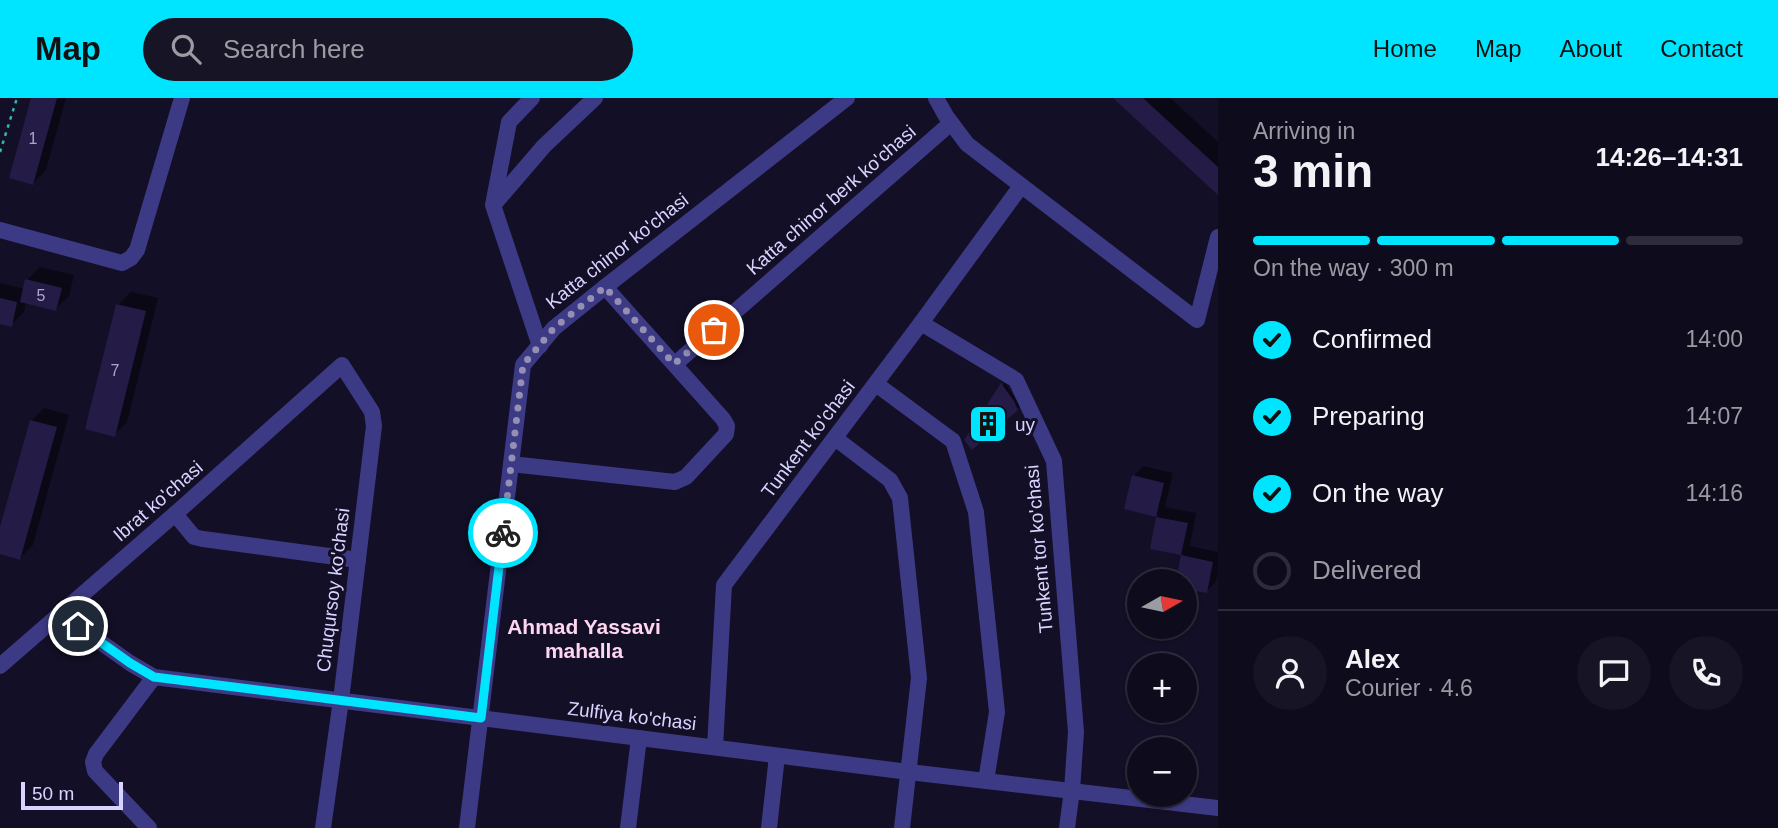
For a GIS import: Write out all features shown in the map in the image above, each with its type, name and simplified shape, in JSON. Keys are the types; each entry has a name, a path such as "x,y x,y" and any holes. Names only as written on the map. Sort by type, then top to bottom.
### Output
{"street":[{"path":"0,230 122,263 131,258 137,250 182,98"},
{"path":"532,98 509,122 493,205 540,346"},
{"path":"493,205 544,146 595,98"},
{"name":"Katta chinor ko'chasi","path":"467,828 523,365 554,328 847,98"},
{"path":"936,98 967,144 1197,320 1218,237"},
{"name":"Katta chinor berk ko'chasi","path":"674,364 951,123"},
{"name":"Tunkent ko'chasi","path":"715,747 724,585 922,323 1021,186"},
{"path":"511,464 675,482 686,477 726,434 727,426 723,419 605,287"},
{"name":"Tunkent tor ko'chasi","path":"922,323 1016,380 1054,461 1076,732 1067,828"},
{"name":"Ibrat ko'chasi","path":"0,666 342,365"},
{"name":"Chuqursoy ko'chasi","path":"323,828 374,426 372,412 342,365"},
{"path":"876,384 953,441 976,512 997,712 986,781"},
{"path":"835,438 890,480 900,498 919,678 902,828"},
{"path":"175,514 194,537 358,560"},
{"name":"Zulfiya ko'chasi","path":"61,614 154,677 777,756 1218,808"},
{"path":"149,828 95,771 93,762 96,754 154,677"},
{"path":"628,828 639,738"},
{"path":"769,828 777,756"}],"path":[{"path":"0,152 17,98"}],"building":[{"path":"31,98 57,98 33,185 9,178"},
{"path":"1113,98 1143,98 1218,167 1218,195"},
{"path":"25,279 62,288 56,311 20,302"},
{"path":"0,298 17,302 12,327 0,324"},
{"path":"116,304 146,311 115,437 85,429"},
{"name":"uy","path":"1001,383 1018,410 972,450 964,440"},
{"path":"30,420 57,427 20,560 0,554 0,527"},
{"path":"1132,475 1164,483 1156,517 1124,509"},
{"path":"1156,517 1188,523 1181,555 1150,549"},
{"path":"1181,555 1213,562 1207,593 1197,591 1197,569 1178,569"}],"way so far":[{"path":"503,533 523,365 554,328 605,287 674,364 714,330"}],"place":[{"name":"uy","path":"988,424"}],"district":[{"name":"Ahmad Yassavi mahalla","path":"584,638"}],"route":[{"path":"78,626 154,677 481,718 503,533"}]}
